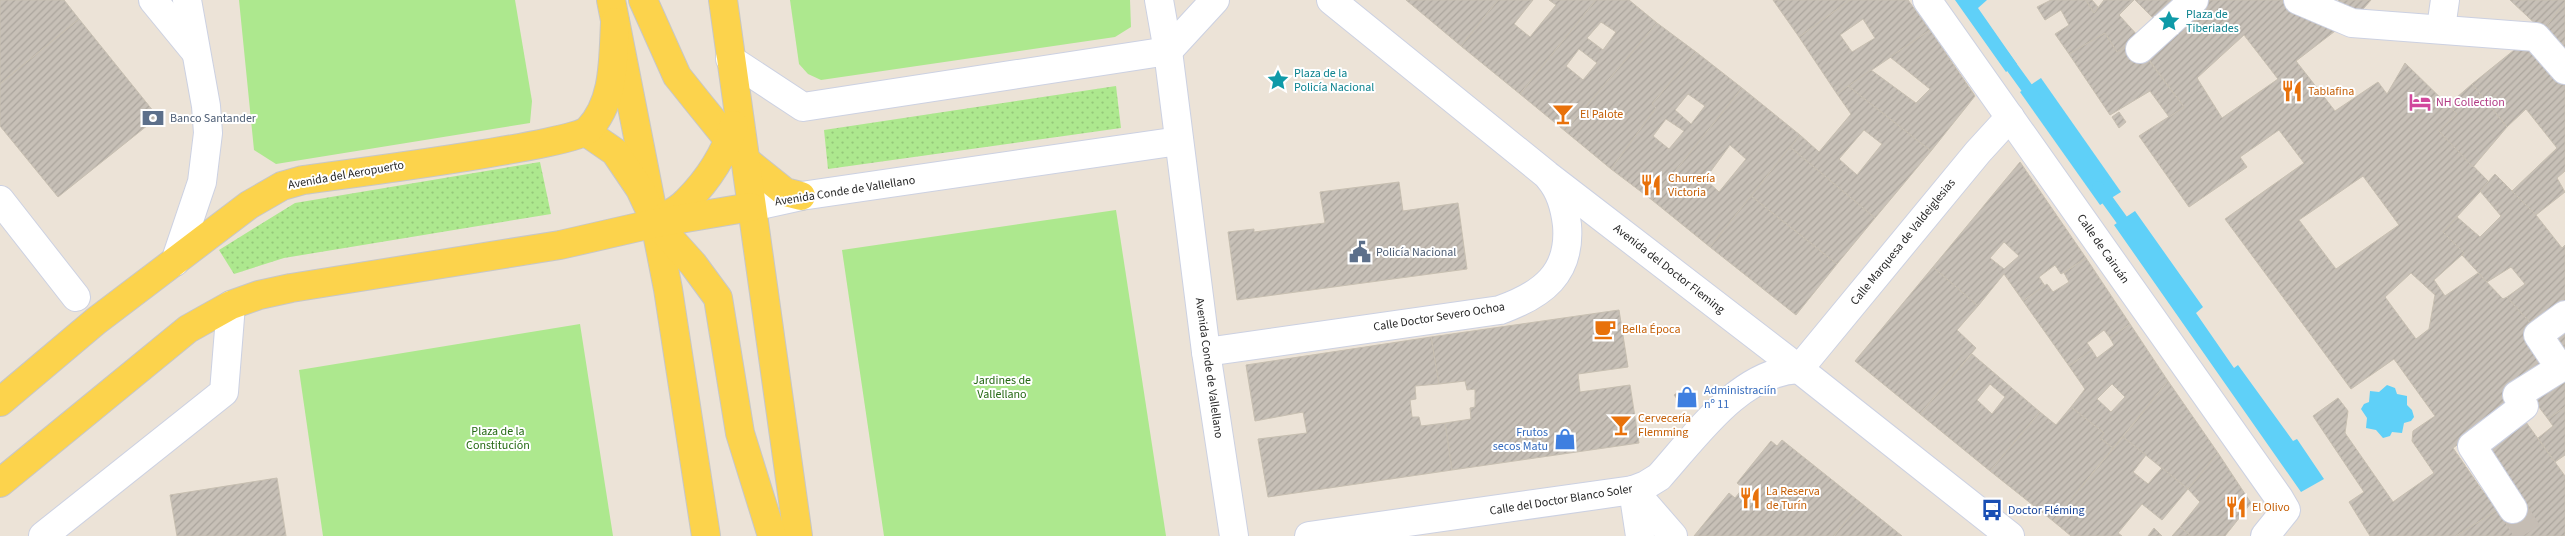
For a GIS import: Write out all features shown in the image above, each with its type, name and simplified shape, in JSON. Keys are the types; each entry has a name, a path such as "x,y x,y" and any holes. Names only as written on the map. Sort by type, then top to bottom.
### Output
{"main road":[{"path":"643,0 677,76 736,149 785,192 801,196"},
{"path":"723,0 737,113 736,149 751,207 798,536"},
{"path":"613,11 612,74 604,109 586,132 615,152 640,189 656,223 693,264 718,298 740,433 772,536"},
{"path":"613,11 656,223 706,536"},
{"name":"Avenida del Aeropuerto","path":"0,402 96,321 249,205 282,186 303,180 543,143 586,132"},
{"path":"656,223 686,203 713,168 736,149"},
{"path":"0,483 188,329 231,305 291,288 560,245 656,223 751,207"}],"street":[{"path":"154,0 194,51"},
{"path":"175,262 202,182 207,157 206,106 194,51 187,0"},
{"name":"Avenida Conde de Vallellano","path":"1159,0 1168,51 1206,352 1234,536"},
{"path":"730,59 803,107 1168,51 1215,0"},
{"name":"Avenida del Doctor Fleming","path":"1331,0 1548,175 1799,369 2010,536"},
{"name":"Calle de Cairuán","path":"1927,0 2286,510 2265,536"},
{"path":"2140,49 2194,0"},
{"path":"2298,0 2352,23 2442,28 2536,37 2565,70"},
{"path":"2442,28 2445,0"},
{"name":"Calle Marquesa de Valdeiglesias","path":"1799,369 1978,152 2010,117"},
{"name":"Avenida Conde de Vallellano","path":"751,207 801,196 1179,141"},
{"name":"Calle Doctor Severo Ochoa","path":"1206,352 1500,310 1531,297 1554,278 1564,261 1568,241 1564,204 1556,186 1548,175"},
{"path":"0,200 76,297"},
{"path":"42,536 224,392 231,305"},
{"path":"2513,509 2472,446 2524,406 2517,395 2560,368 2538,335 2565,315"},
{"name":"Calle del Doctor Blanco Soler","path":"1310,536 1419,528 1633,490 1659,477 1742,389 1762,379 1799,369"},
{"path":"1633,490 1640,536"},
{"path":"1633,490 1673,536"}],"green space":[{"path":"239,0 515,0 532,101 530,123 276,164 254,150"},
{"path":"790,0 1130,0 1131,27 1115,37 821,80 808,74 799,64"},
{"path":"1116,86 1121,128 828,169 824,130"},
{"path":"540,162 551,214 284,258 234,274 219,250 295,203"},
{"name":"Jardines de Vallellano","path":"1116,210 1166,536 884,536 842,250"},
{"name":"Plaza de la Constitución","path":"580,324 613,536 323,536 299,370"}],"water":[{"path":"1955,0 1987,0 1978,8 2017,64 2006,72"},
{"path":"2041,78 2121,192 2100,205 2020,92"},
{"path":"2135,211 2203,307 2196,313 2234,368 2238,365 2293,441 2297,439 2324,479 2301,492 2114,225"},
{"path":"2387,385 2395,388 2397,394 2407,396 2407,405 2412,410 2414,417 2411,421 2404,423 2402,433 2392,432 2390,436 2383,438 2376,430 2366,428 2367,418 2361,409 2364,404 2369,402 2370,391 2379,392"}],"building":[{"path":"0,0 64,0 79,19 0,84"},
{"path":"1406,0 1498,0 1461,46"},
{"path":"1498,0 1533,0 1514,24 1530,37 1556,5 1549,0 1596,0 1520,94 1461,46"},
{"path":"1596,0 1629,0 1657,23 1565,131 1520,94","holes":["1601,22 1616,32 1603,50 1587,38","1579,49 1597,63 1583,80 1566,66"]},
{"path":"1773,0 1850,0 1799,37"},
{"path":"1850,0 1908,0 1930,30 1837,94 1799,37","holes":["1863,19 1875,38 1852,52 1840,35"]},
{"path":"2051,0 2086,0 2094,13 2104,0 2134,0 2119,15 2139,37 2117,52 2105,33 2069,54 2055,34 2069,25 2061,10 2045,20 2037,7"},
{"path":"2086,0 2092,0 2098,7 2094,13"},
{"path":"2135,0 2182,0 2157,22"},
{"path":"2202,0 2282,0 2339,28 2296,61 2335,111 2378,82 2387,94 2405,63 2457,114 2439,131 2489,182 2443,232 2464,253 2434,280 2445,296 2478,273 2503,299 2507,297 2534,327 2551,367 2501,396 2509,408 2453,448 2484,493 2493,488 2504,506 2456,536 2370,536 2349,502 2364,492 2313,416 2338,398 2348,411 2345,433 2393,502 2434,473 2412,441 2413,431 2435,416 2394,359 2351,389 2225,219 2304,163 2279,130 2240,157 2247,167 2189,207 2139,136 2184,107 2144,53","holes":["2244,35 2278,79 2222,118 2197,78","2363,176 2399,225 2336,269 2299,220","2411,273 2435,295 2429,329 2416,339 2385,297"]},
{"path":"2339,0 2371,0 2356,17 2336,5"},
{"path":"2510,0 2565,0 2565,2 2543,31"},
{"path":"2565,2 2565,52 2543,31"},
{"path":"79,19 158,117 58,197 0,126 0,84"},
{"path":"1657,23 1696,52 1652,104 1656,108 1611,169 1565,131"},
{"path":"1930,30 1975,96 1931,151 1848,86 1871,70 1916,103 1930,89 1890,57"},
{"path":"2105,33 2117,52 2134,41 2184,107 2169,117 2150,91 2110,115 2069,54"},
{"path":"2529,38 2565,81 2565,171 2557,178 2565,192 2536,215 2512,191 2557,148 2526,109 2507,127 2472,84"},
{"path":"1696,52 1742,88 1652,200 1611,169 1656,108 1652,104","holes":["1688,94 1705,106 1691,124 1675,110","1666,119 1684,131 1669,149 1653,136"]},
{"path":"2472,84 2507,127 2473,167 2439,131 2457,114 2448,105"},
{"path":"1848,86 1931,151 1875,218 1790,147 1800,135 1819,152 1851,114 1837,94","holes":["1864,130 1882,144 1857,175 1839,159"]},
{"path":"1742,88 1800,135 1710,247 1652,200","holes":["1730,145 1746,159 1719,192 1705,179"]},
{"path":"2119,112 2126,122 2119,128 2112,117"},
{"path":"1790,147 1875,218 1837,264 1751,196"},
{"path":"2020,162 2086,258 2061,274 2055,265 2039,277 2045,286 2023,301 2004,274 1978,306 1933,267","holes":["2004,242 2019,256 2004,269 1990,258"]},
{"path":"2495,174 2536,215 2562,248 2565,245 2565,304 2534,327 2507,297 2525,284 2511,267 2487,282 2462,255 2464,253 2443,232 2457,217 2480,237 2501,216 2480,191"},
{"path":"1399,182 1403,211 1458,203 1467,269 1237,300 1228,232 1254,229 1254,232 1325,223 1320,192"},
{"path":"1751,196 1837,264 1796,315 1710,247"},
{"path":"2086,258 2130,324 2110,338 2104,330 2087,343 2092,350 2069,366 2023,301 2047,284 2053,292 2069,282 2064,273"},
{"path":"1933,267 1978,306 1957,330 1976,348 1920,414 1855,361"},
{"path":"1619,310 1628,367 1578,374 1580,392 1630,385 1639,443 1452,470 1445,423 1471,419 1470,408 1475,407 1475,389 1467,390 1465,381 1439,384 1431,337"},
{"path":"2130,324 2168,381 2113,448 2100,438 2104,433 2071,407 2085,389 2069,366 2092,350 2097,358 2114,345 2110,338","holes":["2112,384 2125,397 2111,412 2097,399"]},
{"path":"2562,330 2565,335 2565,367 2548,341"},
{"path":"1431,337 1439,384 1415,386 1416,399 1410,400 1412,417 1419,417 1421,426 1445,423 1452,470 1268,497 1258,439 1307,433 1303,412 1255,421 1246,365"},
{"path":"1972,354 2040,412 1990,471 1920,414","holes":["1990,384 2005,397 1992,414 1977,400"]},
{"path":"2565,369 2565,407 2548,419 2529,394"},
{"path":"2168,381 2218,453 2188,489 2123,437"},
{"path":"1688,385 1698,399 1685,409 1674,395"},
{"path":"2071,407 2104,433 2100,438 2113,448 2053,521 1990,471 2040,412 2056,425"},
{"path":"2565,407 2565,455 2555,462 2538,438 2553,426 2548,419"},
{"path":"2523,418 2565,476 2565,536 2456,536 2504,506 2481,448"},
{"path":"2123,437 2146,455 2133,472 2148,484 2162,468 2188,489 2162,520 2142,504 2118,533 2122,536 2071,536 2053,521"},
{"path":"1782,440 1861,503 1834,536 1694,536 1729,493 1735,498 1743,488 1737,483 1771,441 1777,446"},
{"path":"2218,453 2251,503 2225,536 2191,536 2180,527 2200,502 2188,489"},
{"path":"277,478 286,536 177,536 170,495"},
{"path":"1861,503 1902,536 1834,536"},
{"path":"2180,527 2191,536 2172,536"},
{"path":"2154,528 2162,536 2148,536"}],"waterway":[{"path":"2003,55 2037,102"},
{"path":"2098,187 2132,234"}],"tunnel":[{"path":"2513,509 2530,536"}],"place":[{"name":"Plaza de Tiberiades","path":"2169,21"},
{"name":"Plaza de la Policía Nacional","path":"1278,80"},
{"name":"Tablafina","path":"2292,91"},
{"name":"NH Collection","path":"2420,102"},
{"name":"El Palote","path":"1563,114"},
{"name":"Banco Santander","path":"153,118"},
{"name":"Churrería Victoria","path":"1651,185"},
{"name":"Policía Nacional","path":"1360,252"},
{"name":"Bella Época","path":"1605,329"},
{"name":"Administraciín nº 11","path":"1687,397"},
{"name":"Cervecería Flemming","path":"1621,425"},
{"name":"Frutos secos Matu","path":"1565,439"},
{"name":"La Reserva de Turín","path":"1750,498"},
{"name":"El Olivo","path":"2236,507"},
{"name":"Doctor Fléming","path":"1992,510"}]}
